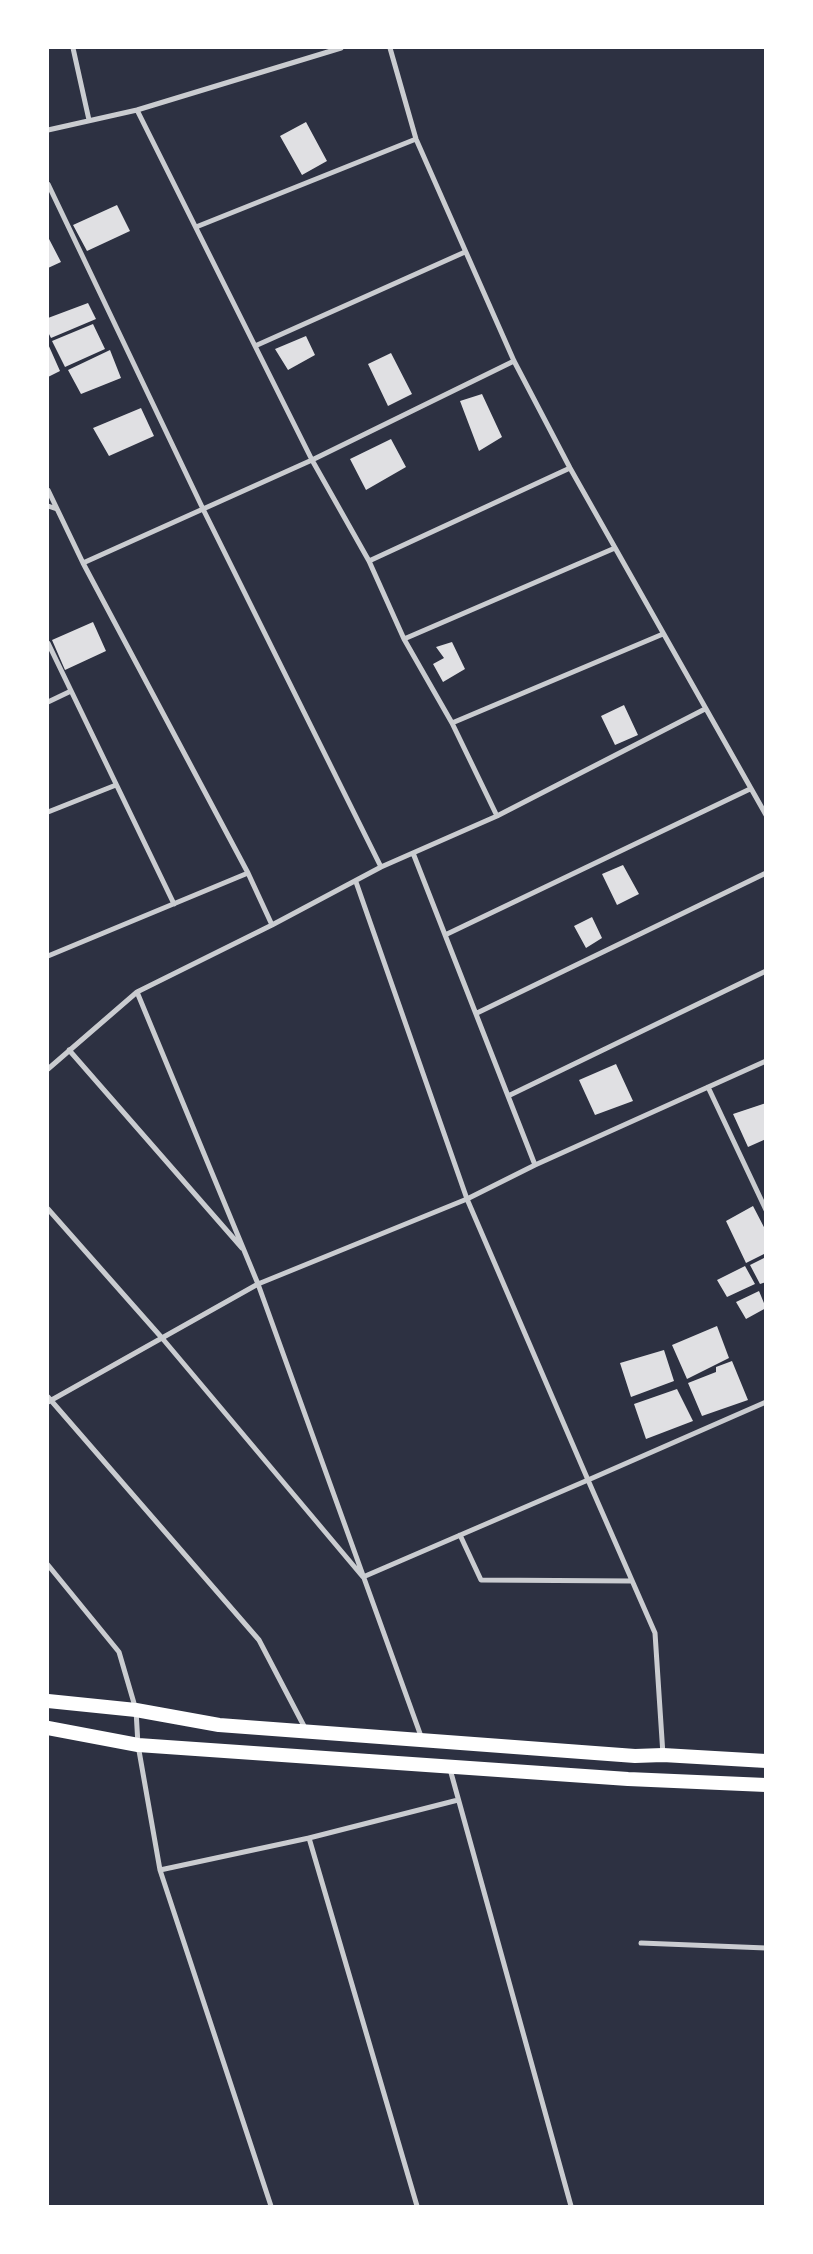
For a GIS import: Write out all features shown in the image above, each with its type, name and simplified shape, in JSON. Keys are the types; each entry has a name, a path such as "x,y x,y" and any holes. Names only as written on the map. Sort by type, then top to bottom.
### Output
{"highway":[{"path":"48,1701 136,1710 219,1725 635,1756 766,1761"},
{"path":"48,1728 138,1745 628,1779 766,1785"}],"street":[{"path":"73,48 89,120"},
{"path":"48,130 137,110 340,48"},
{"path":"390,48 416,139 514,361 570,468 766,815"},
{"path":"137,110 312,460 369,561 404,639 452,723 497,816"},
{"path":"196,227 416,139"},
{"path":"48,184 204,509 381,867"},
{"path":"255,346 465,252"},
{"path":"83,563 312,460 514,361"},
{"path":"369,561 570,468"},
{"path":"48,490 83,563 248,873 272,925"},
{"path":"48,506 57,509"},
{"path":"404,639 615,548"},
{"path":"452,723 663,634"},
{"path":"48,643 174,904"},
{"path":"48,702 71,692"},
{"path":"48,1069 137,992 356,882 381,867 497,816 705,709"},
{"path":"48,812 116,785"},
{"path":"445,935 750,789"},
{"path":"413,853 536,1164"},
{"path":"48,956 248,873"},
{"path":"476,1013 766,873"},
{"path":"356,882 467,1198 655,1633 663,1756"},
{"path":"508,1096 766,971"},
{"path":"137,992 258,1284 423,1740"},
{"path":"69,1050 245,1251"},
{"path":"307,1732 259,1640 49,1400 258,1284 467,1198 536,1164 766,1061"},
{"path":"708,1087 766,1210"},
{"path":"48,1209 162,1338 363,1577"},
{"path":"363,1577 766,1402"},
{"path":"460,1535 481,1580 632,1581"},
{"path":"48,1566 119,1652 136,1710 138,1745 160,1870 271,2206"},
{"path":"449,1766 571,2206"},
{"path":"160,1870 309,1838 458,1800"},
{"path":"309,1838 417,2206"},
{"path":"641,1943 766,1948"}],"building":[{"path":"306,122 327,161 302,175 280,136"},
{"path":"117,205 130,231 87,251 73,225"},
{"path":"48,237 61,262 48,268"},
{"path":"88,303 96,319 51,338 48,332 48,318"},
{"path":"93,324 105,349 65,367 52,341"},
{"path":"306,336 315,355 288,370 275,349"},
{"path":"48,344 60,371 48,377"},
{"path":"110,350 121,378 81,394 68,370"},
{"path":"391,353 412,394 388,406 368,364"},
{"path":"482,394 502,437 479,451 460,401"},
{"path":"141,408 154,436 109,456 93,428"},
{"path":"391,439 406,467 366,490 350,459"},
{"path":"93,622 106,651 65,670 52,640"},
{"path":"452,642 465,669 443,682 433,664 444,658 436,647"},
{"path":"624,705 638,735 615,745 601,716"},
{"path":"623,865 639,894 617,905 602,874"},
{"path":"592,917 602,938 586,948 574,926"},
{"path":"616,1064 633,1101 595,1115 579,1080"},
{"path":"766,1103 766,1139 748,1147 733,1114"},
{"path":"753,1206 766,1231 766,1253 746,1263 726,1221"},
{"path":"766,1257 766,1282 760,1284 750,1265"},
{"path":"745,1266 755,1284 727,1297 717,1280"},
{"path":"759,1291 766,1308 746,1319 736,1302"},
{"path":"717,1326 729,1358 687,1379 672,1345"},
{"path":"664,1350 674,1381 631,1397 620,1363"},
{"path":"732,1361 748,1400 702,1416 688,1383 716,1372 716,1367"},
{"path":"677,1389 693,1421 646,1439 634,1404"}]}
